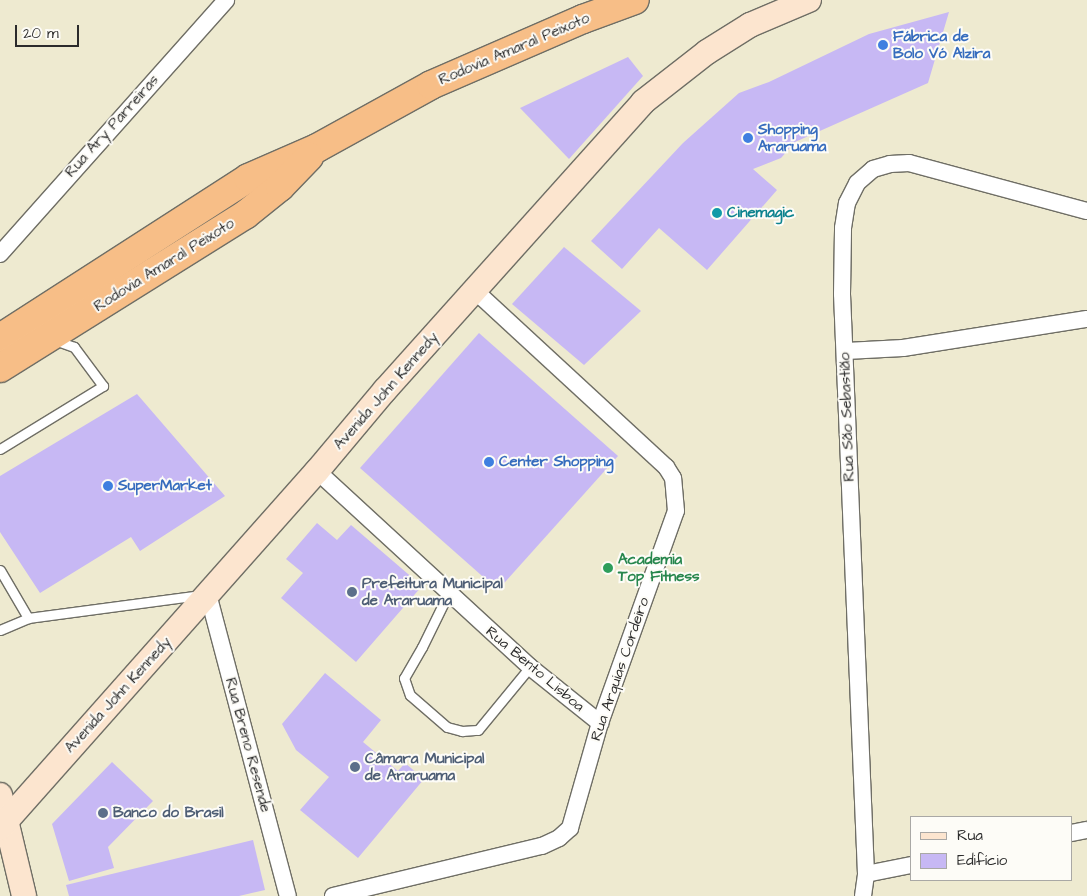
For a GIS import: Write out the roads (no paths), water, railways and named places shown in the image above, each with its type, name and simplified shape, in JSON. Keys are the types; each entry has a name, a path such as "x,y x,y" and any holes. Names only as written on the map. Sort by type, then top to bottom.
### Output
{"highway":[{"name":"Rodovia Amaral Peixoto","path":"0,338 248,178 317,148 431,85 583,19 635,0"},
{"name":"Rodovia Amaral Peixoto","path":"0,368 245,215 280,187 317,148"}],"main road":[{"name":"Avenida John Kennedy","path":"3,824 317,471 385,390 643,102 707,52 750,25 809,0"},
{"path":"0,795 3,824 24,896"}],"street":[{"name":"Rua Ary Parreiras","path":"0,254 226,0"},
{"name":"Rua São Sebastião","path":"863,896 866,874 851,543 846,351 842,294 845,212 847,204 857,183 873,169 890,164 909,163 1087,211"},
{"name":"Rua Arquias Cordeiro","path":"333,896 542,846 559,838 570,828 600,723 676,511 673,478 666,467 475,291"},
{"path":"846,351 912,347 1087,319"},
{"name":"Rua Bento Lisboa","path":"317,471 448,594 530,667 600,723"},
{"name":"Rua Breno Resende","path":"208,594 288,896"},
{"path":"1072,833 1087,830"},
{"path":"866,874 910,865"}],"lane":[{"path":"0,450 103,386 74,347 57,340 45,340"},
{"path":"0,570 28,618"},
{"path":"0,630 28,618 208,594"},
{"path":"448,594 422,648 404,678 410,695 447,727 462,732 478,730 530,667"}],"place":[{"name":"Fábrica de Bolo Vó Alzira","path":"883,45"},
{"name":"Shopping Araruama","path":"748,138"},
{"name":"Cinemagic","path":"717,213"},
{"name":"Center Shopping","path":"489,462"},
{"name":"SuperMarket","path":"108,486"},
{"name":"Academia Top Fitness","path":"608,568"},
{"name":"Prefeitura Municipal de Araruama","path":"352,592"},
{"name":"Câmara Municipal de Araruama","path":"355,767"},
{"name":"Banco do Brasil","path":"103,813"}]}
